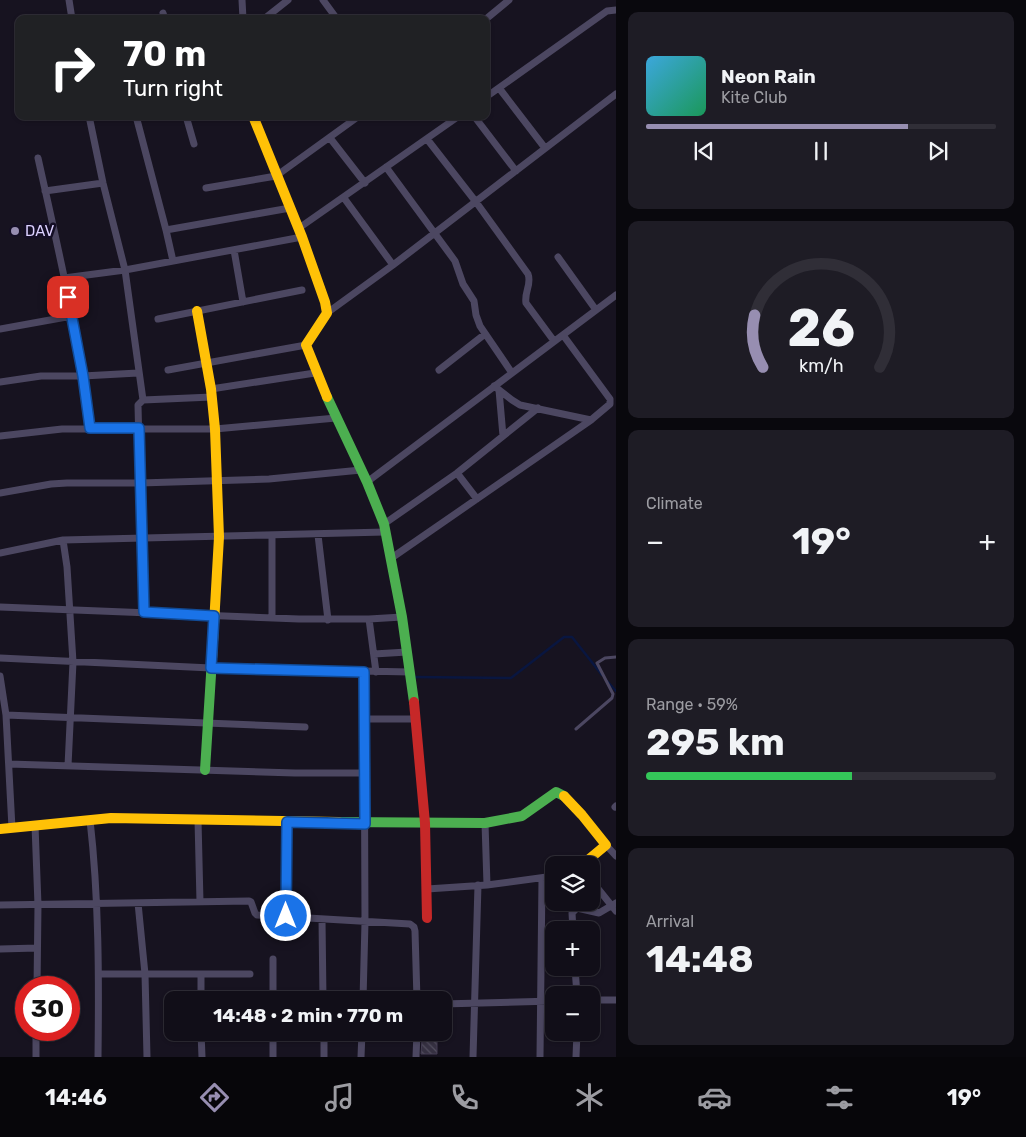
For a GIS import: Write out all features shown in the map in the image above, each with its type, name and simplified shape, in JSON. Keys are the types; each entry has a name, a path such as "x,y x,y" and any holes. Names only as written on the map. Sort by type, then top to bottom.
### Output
{"street":[{"path":"69,0 71,15"},
{"path":"242,0 244,15"},
{"path":"269,15 288,0"},
{"path":"323,0 334,15"},
{"path":"490,16 509,0"},
{"path":"490,94 607,11 616,10"},
{"path":"499,88 545,148"},
{"path":"168,370 306,345 327,312 393,265 616,94"},
{"path":"89,120 125,270 143,400"},
{"path":"137,120 173,261"},
{"path":"187,120 194,144"},
{"path":"255,120 300,232 327,312"},
{"path":"206,188 276,176 354,120"},
{"path":"64,278 125,270 234,250 300,232 386,167 453,120"},
{"path":"477,120 516,171"},
{"path":"330,138 365,183"},
{"path":"427,139 528,274 530,282 525,298 526,302 554,342"},
{"path":"38,158 72,316 90,428"},
{"path":"386,167 457,264 463,284 474,301 477,320 512,373"},
{"path":"45,192 103,184"},
{"path":"344,198 393,265"},
{"path":"166,230 290,208"},
{"path":"234,250 243,302"},
{"path":"558,257 596,310"},
{"path":"158,319 302,290"},
{"path":"367,482 497,388 512,373 616,295"},
{"path":"198,311 215,429 219,537 209,723 204,770"},
{"path":"0,329 72,316"},
{"path":"439,370 485,334"},
{"path":"390,559 591,420 610,404 610,399 563,335"},
{"path":"306,345 315,373 367,482 384,528 402,617 416,719 425,823 427,918"},
{"path":"0,382 41,376 138,373"},
{"path":"144,612 138,405 143,400 211,393 315,373"},
{"path":"497,388 520,405 591,420"},
{"path":"497,388 503,436"},
{"path":"0,553 63,540 318,535 384,528 538,408"},
{"path":"0,436 42,430 90,428 215,429 336,418"},
{"path":"0,493 59,483 140,483 269,479 361,470"},
{"path":"456,473 477,499"},
{"path":"318,535 328,620"},
{"path":"272,536 272,618"},
{"path":"63,540 73,662 68,766"},
{"path":"0,607 328,620 402,617"},
{"path":"370,619 376,672"},
{"path":"374,654 407,652"},
{"path":"0,658 211,668 410,672"},
{"path":"363,991 365,922 364,672"},
{"path":"0,676 6,715 12,828"},
{"path":"6,715 305,727"},
{"path":"364,719 416,719"},
{"path":"9,764 364,773"},
{"path":"0,829 112,818 365,824 485,823 522,816 549,795 561,792 588,821 616,856"},
{"path":"90,820 97,904 99,974 98,1057"},
{"path":"198,820 200,902"},
{"path":"286,916 287,822"},
{"path":"485,823 487,884"},
{"path":"35,825 38,905 37,976"},
{"path":"593,856 606,845"},
{"path":"540,1057 542,878"},
{"path":"427,889 545,878"},
{"path":"473,1057 478,885"},
{"path":"572,921 572,913 577,908 599,914 615,907 600,890"},
{"path":"0,905 249,901 257,915 410,924 414,927 417,991"},
{"path":"138,903 145,974 147,1057"},
{"path":"322,919 323,991"},
{"path":"0,949 37,948"},
{"path":"273,959 273,991"},
{"path":"99,974 250,974"},
{"path":"201,974 201,991"},
{"path":"600,1000 616,1000"},
{"path":"452,1004 542,1001"},
{"path":"36,1041 36,1057"},
{"path":"201,1041 202,1057"},
{"path":"273,1041 273,1057"},
{"path":"324,1041 324,1057"},
{"path":"361,1057 362,1041"},
{"path":"416,1041 416,1057"},
{"path":"576,1057 577,1041"}],"lane":[{"path":"576,729 612,698 613,694 597,663 604,658 616,657"}],"building":[{"path":"422,1041 437,1041 437,1054 421,1054"}],"waterway":[{"path":"414,677 511,678 564,637 572,637 602,675"},
{"path":"607,681 616,691"}],"traffic: fast":[{"path":"327,397 367,482 384,524 402,617 414,702"},
{"path":"205,770 212,659"},
{"path":"339,822 485,823 522,816 556,792 564,796"}],"traffic: slow":[{"path":"255,120 302,237 325,302 327,313 306,345 327,397"},
{"path":"197,311 211,389 215,429 219,537 212,659"},
{"path":"564,796 606,845 593,856"},
{"path":"0,829 111,818 339,822"}],"traffic: jam":[{"path":"414,702 425,823 427,918"}],"place":[{"name":"DAV","path":"15,231"}],"route":[{"path":"68,297 83,376 90,428 139,428 144,612 214,616 211,668 364,672 365,824 287,822 286,916"}]}
